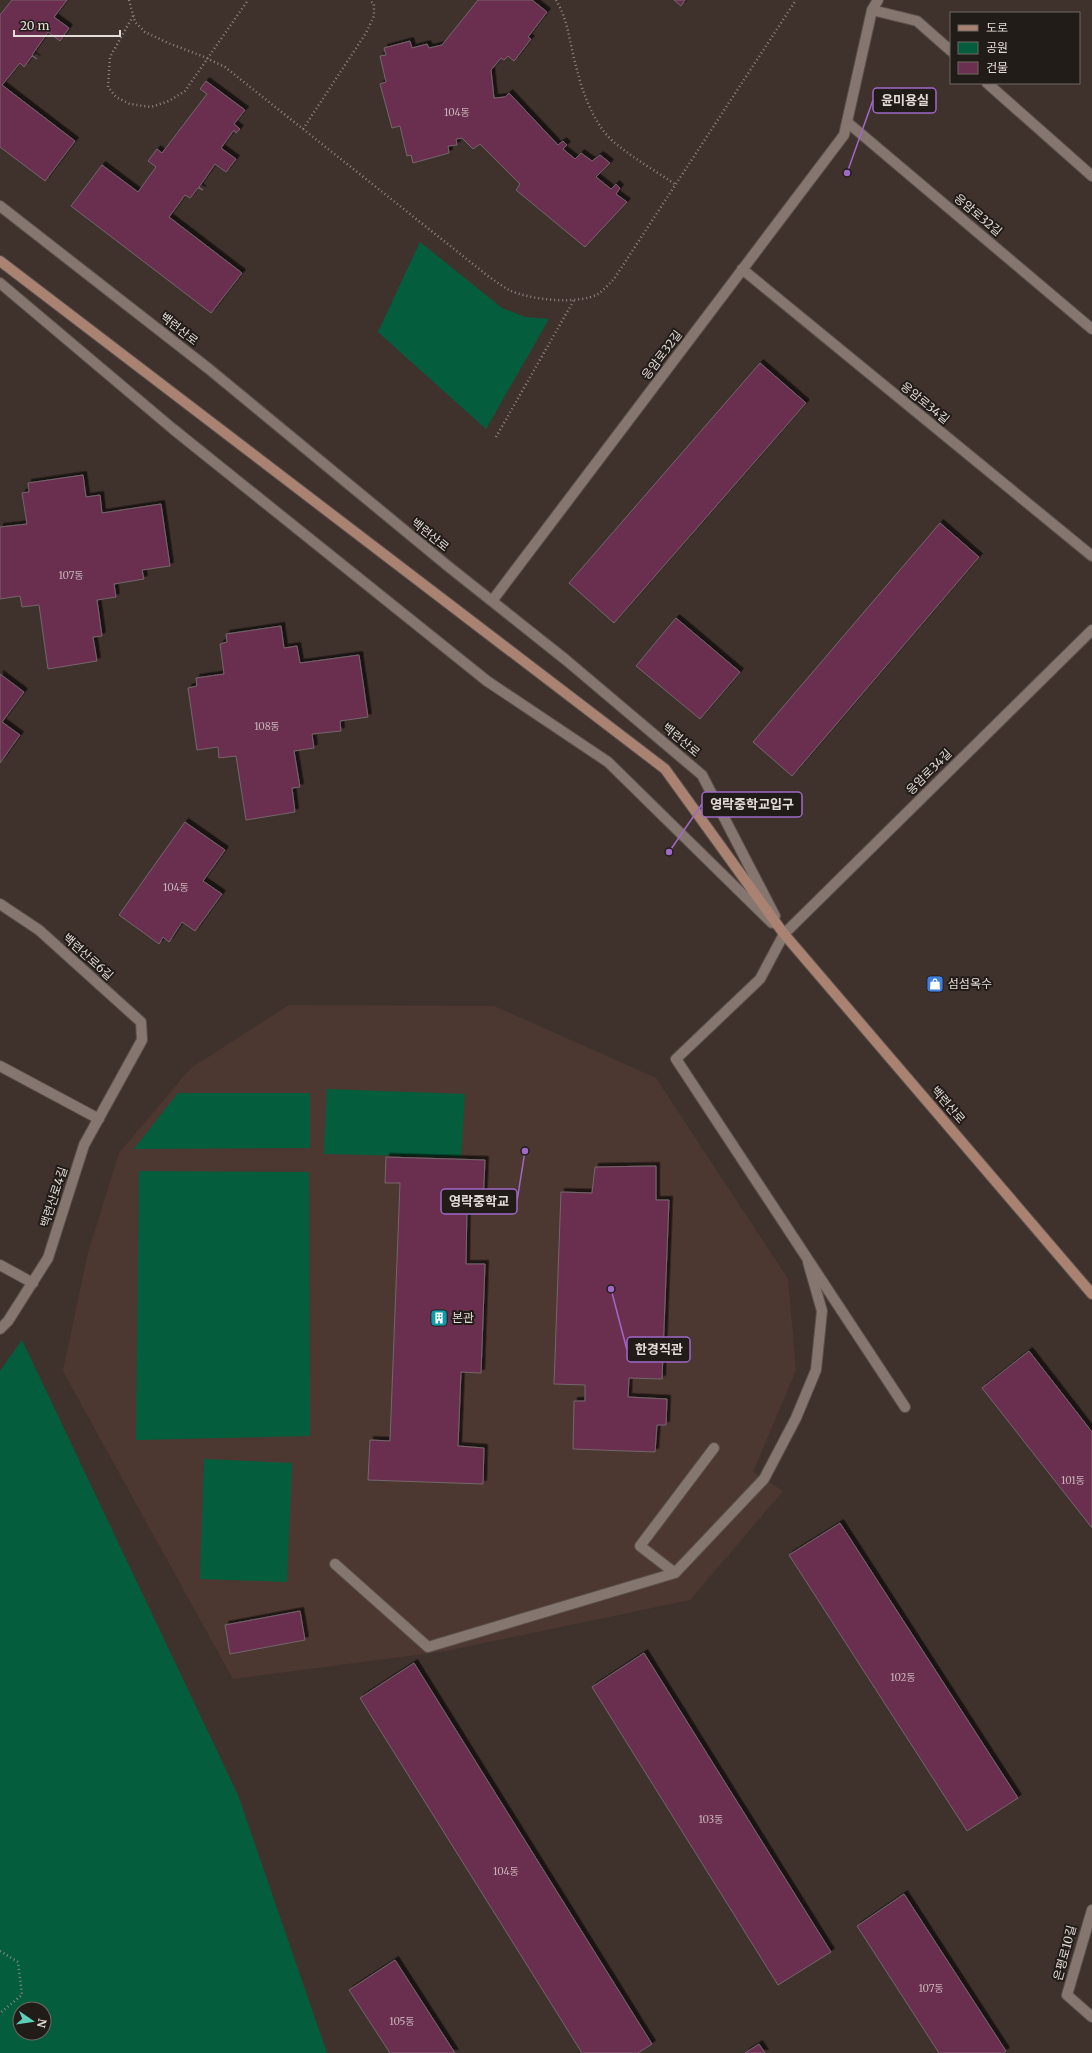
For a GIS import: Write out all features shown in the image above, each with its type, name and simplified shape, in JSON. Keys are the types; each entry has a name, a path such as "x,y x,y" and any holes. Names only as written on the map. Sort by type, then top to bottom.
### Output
{"main road":[{"name":"백련산로","path":"0,261 665,770 784,934 1092,1294"}],"street":[{"name":"응암로32길","path":"492,601 844,135 872,10 878,0"},
{"path":"872,10 917,21 950,50"},
{"path":"988,84 1092,176"},
{"name":"응암로32길","path":"847,122 1092,329"},
{"name":"백련산로","path":"0,206 209,369 566,660 702,775 784,934"},
{"name":"응암로34길","path":"742,269 1092,556"},
{"name":"백련산로","path":"0,283 173,429 487,681 608,762 784,934"},
{"name":"응암로34길","path":"807,1256 676,1059 760,979 784,934 1092,630"},
{"name":"백련산로6길","path":"0,904 39,930 141,1022 142,1040"},
{"name":"백련산로4길","path":"0,1329 8,1321 48,1258 84,1145 142,1040"},
{"path":"0,1066 99,1118"},
{"path":"807,1256 905,1407"},
{"path":"335,1564 428,1647 676,1573 764,1479 796,1418 816,1370 822,1311 807,1256"},
{"path":"0,1265 33,1283"},
{"path":"676,1573 640,1546 714,1448"},
{"name":"은평로10길","path":"1092,1910 1067,1995 1092,2017"}],"path":[{"path":"129,0 132,16 135,22 145,32 168,43 206,57 225,67 488,276 510,290 532,297 574,299 582,299 598,293 614,279 796,0"},
{"path":"132,16 110,57 108,87 116,97 130,104 151,107 169,101 185,91 206,57 248,0"},
{"path":"303,129 366,33 374,16 374,4 369,0"},
{"path":"556,0 563,12 586,102 600,124 614,142 676,185"},
{"path":"496,437 574,299"},
{"path":"0,1951 18,1962 22,1994 0,2013"}],"shaded area":[{"path":"289,1005 494,1006 656,1078 788,1279 796,1370 753,1472 783,1491 690,1600 446,1651 233,1679 63,1371 88,1253 119,1153 191,1068"}],"green space":[{"path":"420,242 502,308 525,317 549,319 486,429 378,332"},
{"path":"327,1089 465,1094 461,1157 324,1154"},
{"path":"178,1093 310,1093 310,1148 134,1149"},
{"path":"139,1171 309,1172 310,1436 136,1440"},
{"path":"22,1340 238,1795 327,2053 0,2053 0,1371"},
{"path":"204,1459 292,1463 287,1582 200,1579"}],"building":[{"path":"12,0 67,0 54,17 69,28 60,41 48,32 32,55 37,59 32,56 24,67 20,63 2,85 75,141 45,181 0,147 0,15"},
{"path":"478,0 532,0 547,12 528,37 531,39 514,61 508,56 504,60 501,58 491,70 494,98 505,97 509,93 558,145 563,141 567,145 563,149 575,159 581,153 592,161 600,155 610,163 596,177 611,189 616,184 620,188 616,194 627,202 585,247 516,190 520,184 480,144 473,149 462,138 456,139 457,145 448,146 449,153 413,163 411,155 407,156 400,126 392,128 380,84 386,82 380,56 386,55 384,48 410,41 412,48 427,44 429,48 442,45"},
{"path":"674,0 685,0 681,6"},
{"path":"206,81 245,110 234,124 240,129 236,133 234,130 221,148 236,159 226,172 215,164 199,187 203,190 198,188 190,198 185,195 169,217 242,273 211,313 71,206 102,165 138,192 156,167 148,161 157,149 162,153 207,94 200,89"},
{"path":"760,363 806,403 614,623 569,583"},
{"path":"83,475 86,497 100,495 102,513 161,504 170,566 142,570 144,579 114,584 116,597 97,600 102,636 93,637 97,661 48,669 39,605 22,607 20,596 0,599 0,527 27,524 22,493 29,492 28,483"},
{"path":"940,523 979,557 792,776 753,742"},
{"path":"676,618 740,672 700,719 636,666"},
{"path":"281,626 284,648 297,646 300,663 359,655 368,717 340,721 341,731 312,734 314,748 294,751 300,787 292,788 295,812 246,820 236,756 219,758 218,747 197,750 188,688 197,686 196,678 224,674 220,644 227,642 226,634"},
{"path":"0,674 24,692 2,722 20,735 0,763"},
{"path":"185,822 225,850 203,881 222,894 195,931 182,922 169,942 163,937 159,944 119,915"},
{"name":"본관","path":"386,1157 485,1160 483,1204 467,1204 466,1264 485,1264 481,1373 461,1372 458,1446 484,1448 483,1484 368,1480 370,1440 390,1441 400,1183 385,1183"},
{"path":"656,1166 656,1200 669,1200 662,1379 629,1378 628,1397 667,1399 666,1425 657,1425 655,1452 573,1449 574,1401 585,1401 585,1385 554,1384 561,1192 592,1193 595,1167"},
{"path":"1029,1351 1092,1432 1092,1528 982,1388"},
{"path":"840,1523 1018,1798 967,1831 789,1555"},
{"path":"300,1611 305,1640 230,1654 225,1625"},
{"path":"644,1653 831,1952 778,1985 592,1687"},
{"path":"414,1663 652,2044 638,2053 582,2053 360,1698"},
{"path":"904,1894 1006,2051 1003,2053 939,2053 857,1926"},
{"path":"395,1960 455,2053 390,2053 349,1990"},
{"path":"759,2044 765,2053 745,2053"}],"place":[{"name":"윤미용실","path":"847,173"},
{"name":"영락중학교입구","path":"669,852"},
{"name":"섬섬옥수","path":"935,984"},
{"name":"영락중학교","path":"525,1151"},
{"name":"한경직관","path":"611,1289"},
{"name":"본관","path":"439,1318"}]}
